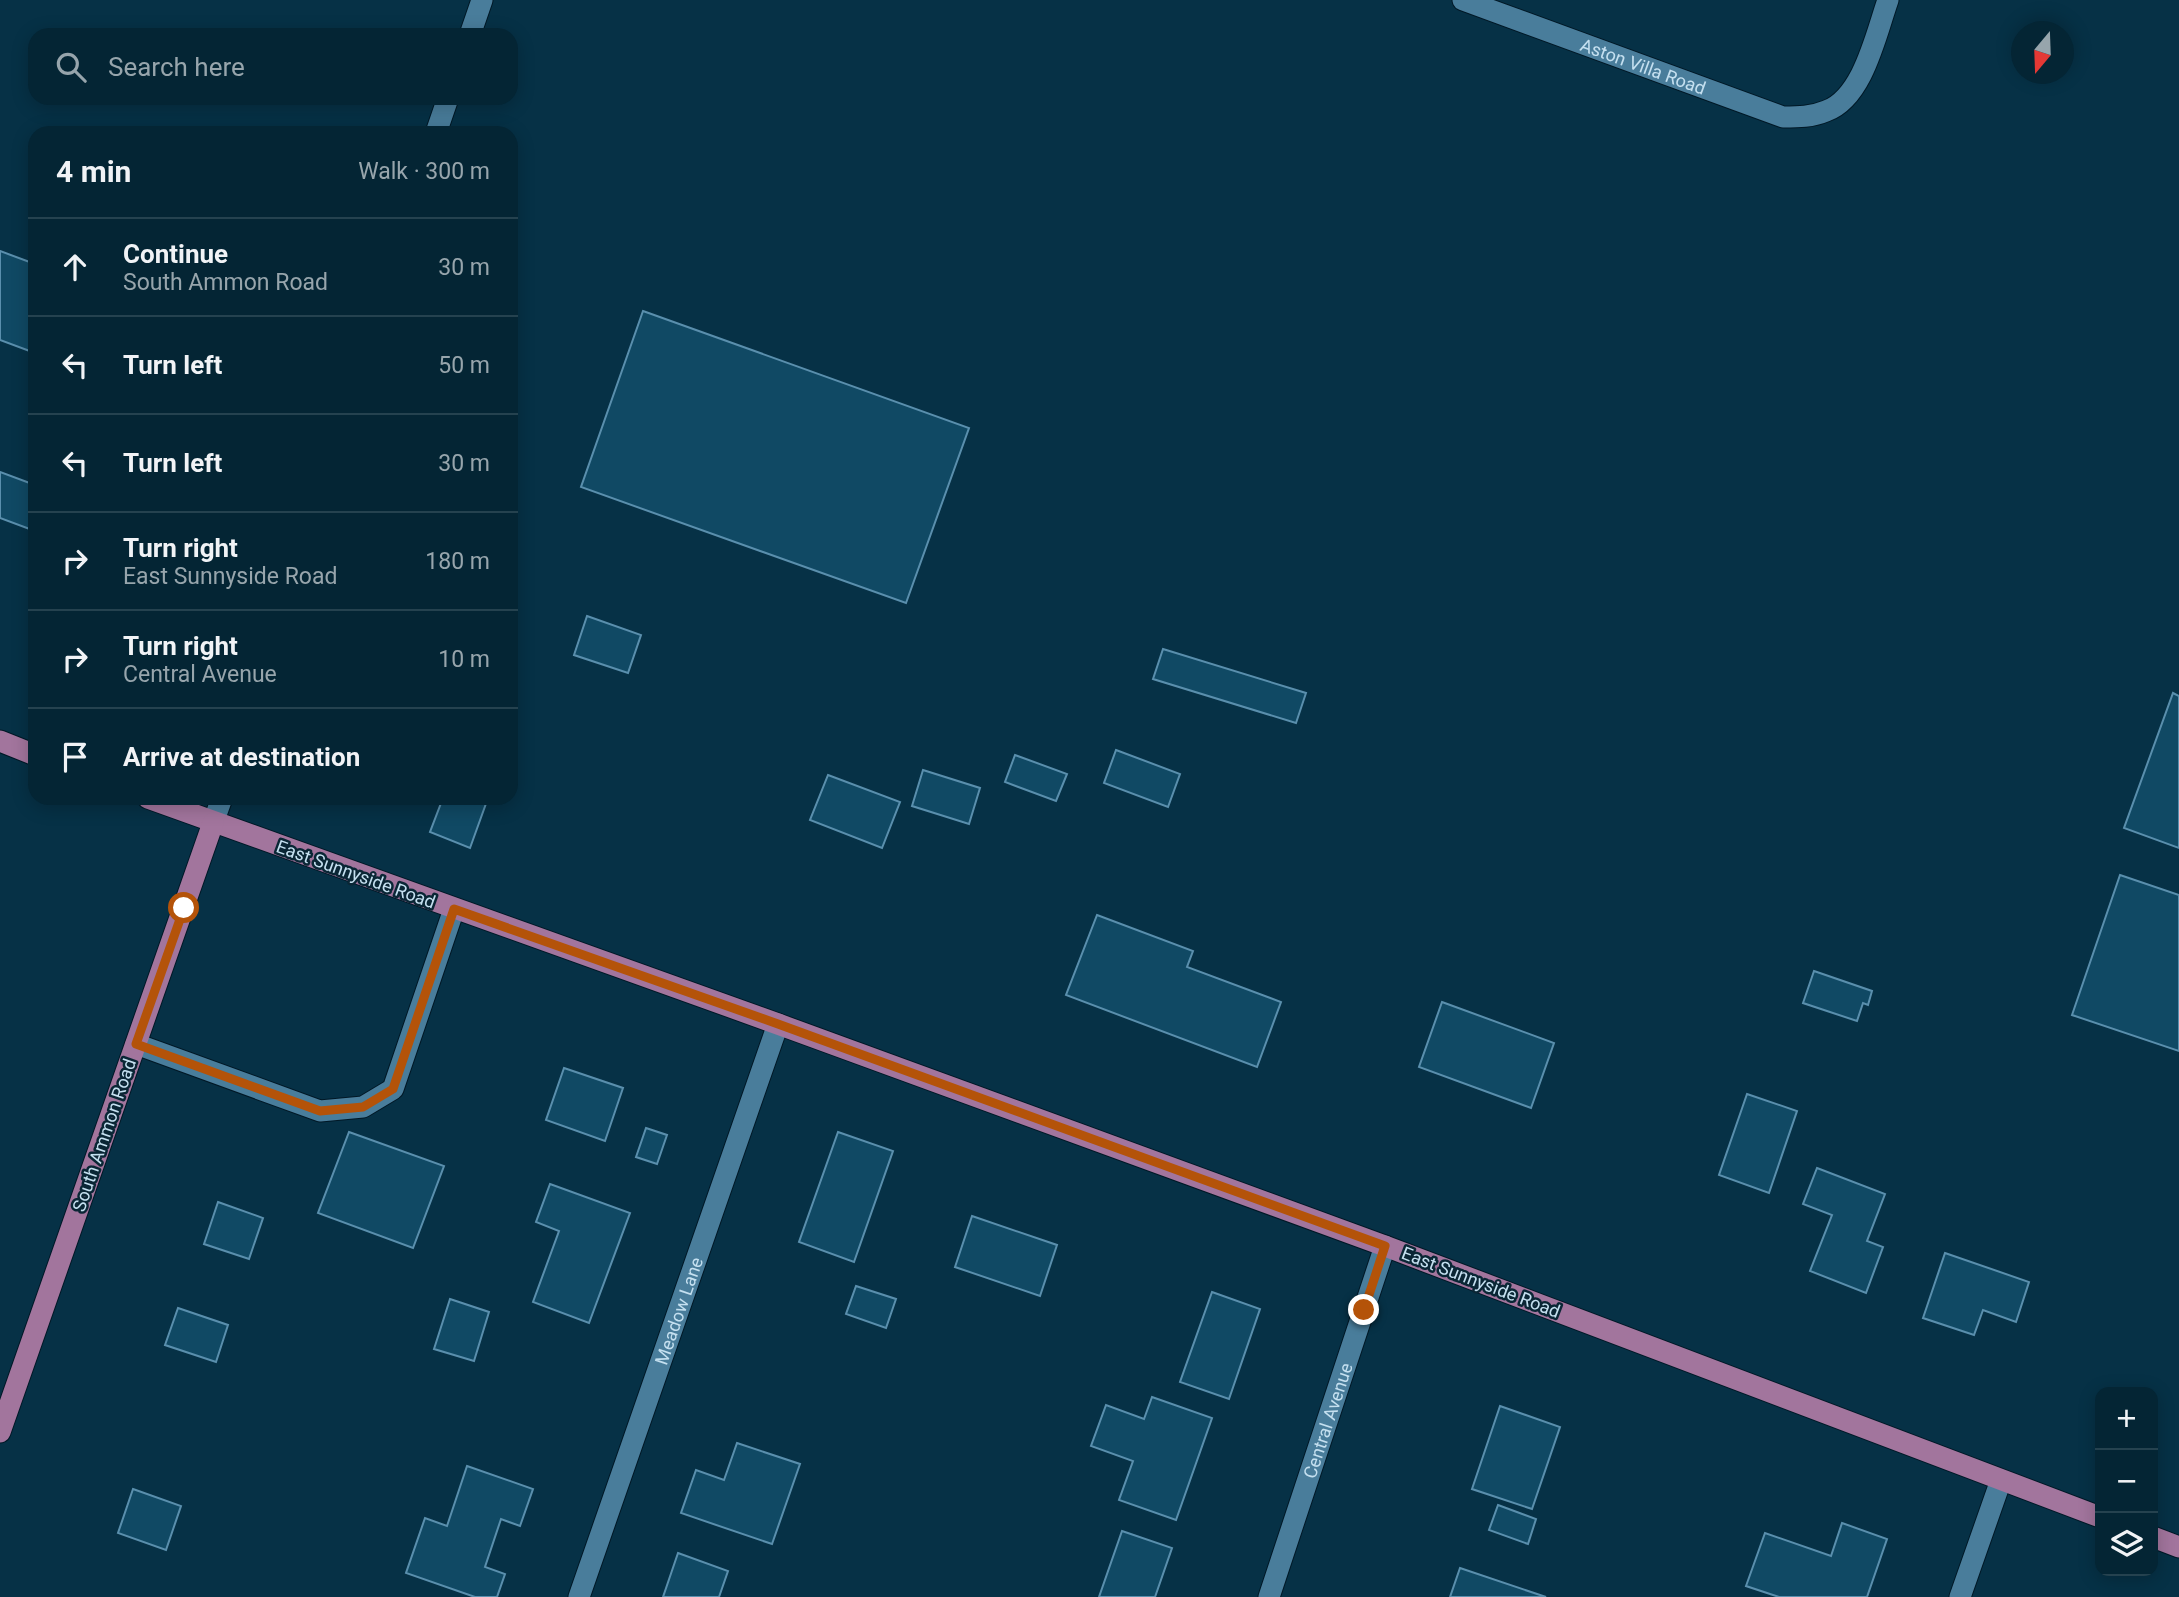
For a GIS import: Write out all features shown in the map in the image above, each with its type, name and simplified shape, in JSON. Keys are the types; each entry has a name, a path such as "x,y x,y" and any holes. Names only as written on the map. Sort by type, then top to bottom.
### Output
{"main road":[{"path":"0,741 28,752"},
{"name":"East Sunnyside Road","path":"166,805 778,1024 1385,1246 2095,1515"},
{"name":"South Ammon Road","path":"0,1432 214,823"},
{"path":"2158,1539 2179,1547"}],"street":[{"path":"472,28 482,0"},
{"name":"Aston Villa Road","path":"1463,0 1783,117 1805,117 1828,111 1847,99 1859,81 1888,0"},
{"path":"438,126 446,105"},
{"name":"South Ammon Road","path":"214,823 220,805"},
{"path":"136,1044 320,1111 363,1107 393,1089 454,909"},
{"name":"Meadow Lane","path":"579,1597 778,1024"},
{"name":"Central Avenue","path":"1269,1597 1385,1246"},
{"path":"1959,1597 2001,1480"}],"building":[{"path":"0,251 28,261 28,350 0,340"},
{"path":"643,311 969,428 906,603 581,487"},
{"path":"0,472 28,482 28,528 0,518"},
{"path":"587,616 641,635 628,673 574,655"},
{"path":"1163,649 1306,693 1296,723 1153,679"},
{"path":"2173,693 2179,696 2179,848 2124,828"},
{"path":"1116,750 1180,774 1168,807 1104,783"},
{"path":"1015,755 1067,774 1056,801 1005,782"},
{"path":"923,770 980,788 969,824 912,806"},
{"path":"828,775 900,802 882,848 810,820"},
{"path":"440,805 485,805 470,848 430,832"},
{"path":"2120,875 2179,895 2179,1051 2072,1015"},
{"path":"1097,915 1193,951 1187,967 1281,1002 1257,1067 1066,995"},
{"path":"1814,971 1872,991 1868,1005 1863,1003 1857,1021 1803,1003"},
{"path":"1442,1002 1554,1043 1531,1108 1419,1067"},
{"path":"564,1068 623,1088 605,1141 546,1120"},
{"path":"1747,1094 1797,1111 1769,1193 1719,1175"},
{"path":"646,1128 667,1135 657,1164 636,1157"},
{"path":"349,1132 444,1166 413,1248 318,1213"},
{"path":"838,1132 893,1151 854,1262 799,1242"},
{"path":"1817,1168 1885,1194 1867,1241 1883,1247 1866,1293 1810,1271 1832,1215 1803,1204"},
{"path":"550,1184 630,1213 589,1323 533,1302 559,1231 536,1222"},
{"path":"218,1202 263,1218 249,1259 204,1244"},
{"path":"972,1216 1057,1245 1040,1296 955,1267"},
{"path":"1945,1253 2029,1282 2016,1322 1983,1310 1974,1335 1923,1318"},
{"path":"856,1286 896,1299 886,1328 846,1314"},
{"path":"1212,1292 1260,1309 1229,1399 1180,1382"},
{"path":"450,1299 489,1312 474,1361 434,1349"},
{"path":"178,1308 228,1325 216,1362 165,1345"},
{"path":"1152,1397 1212,1418 1176,1520 1119,1500 1133,1461 1091,1446 1106,1405 1144,1419"},
{"path":"1500,1406 1560,1427 1532,1509 1472,1489"},
{"path":"737,1443 800,1464 772,1544 681,1513 696,1470 724,1480"},
{"path":"467,1466 533,1489 520,1526 501,1519 485,1567 505,1574 497,1597 475,1597 406,1573 425,1518 447,1526"},
{"path":"133,1489 181,1506 166,1550 118,1533"},
{"path":"1498,1505 1536,1519 1528,1544 1489,1530"},
{"path":"1842,1523 1887,1539 1867,1597 1779,1597 1746,1586 1765,1533 1831,1556"},
{"path":"1122,1531 1172,1548 1155,1597 1099,1597"},
{"path":"678,1553 728,1571 719,1597 663,1597"},
{"path":"1460,1568 1546,1597 1450,1597"}],"route":[{"path":"184,908 136,1044 320,1111 363,1107 393,1089 454,909 778,1024 1385,1246 1364,1310"}]}
